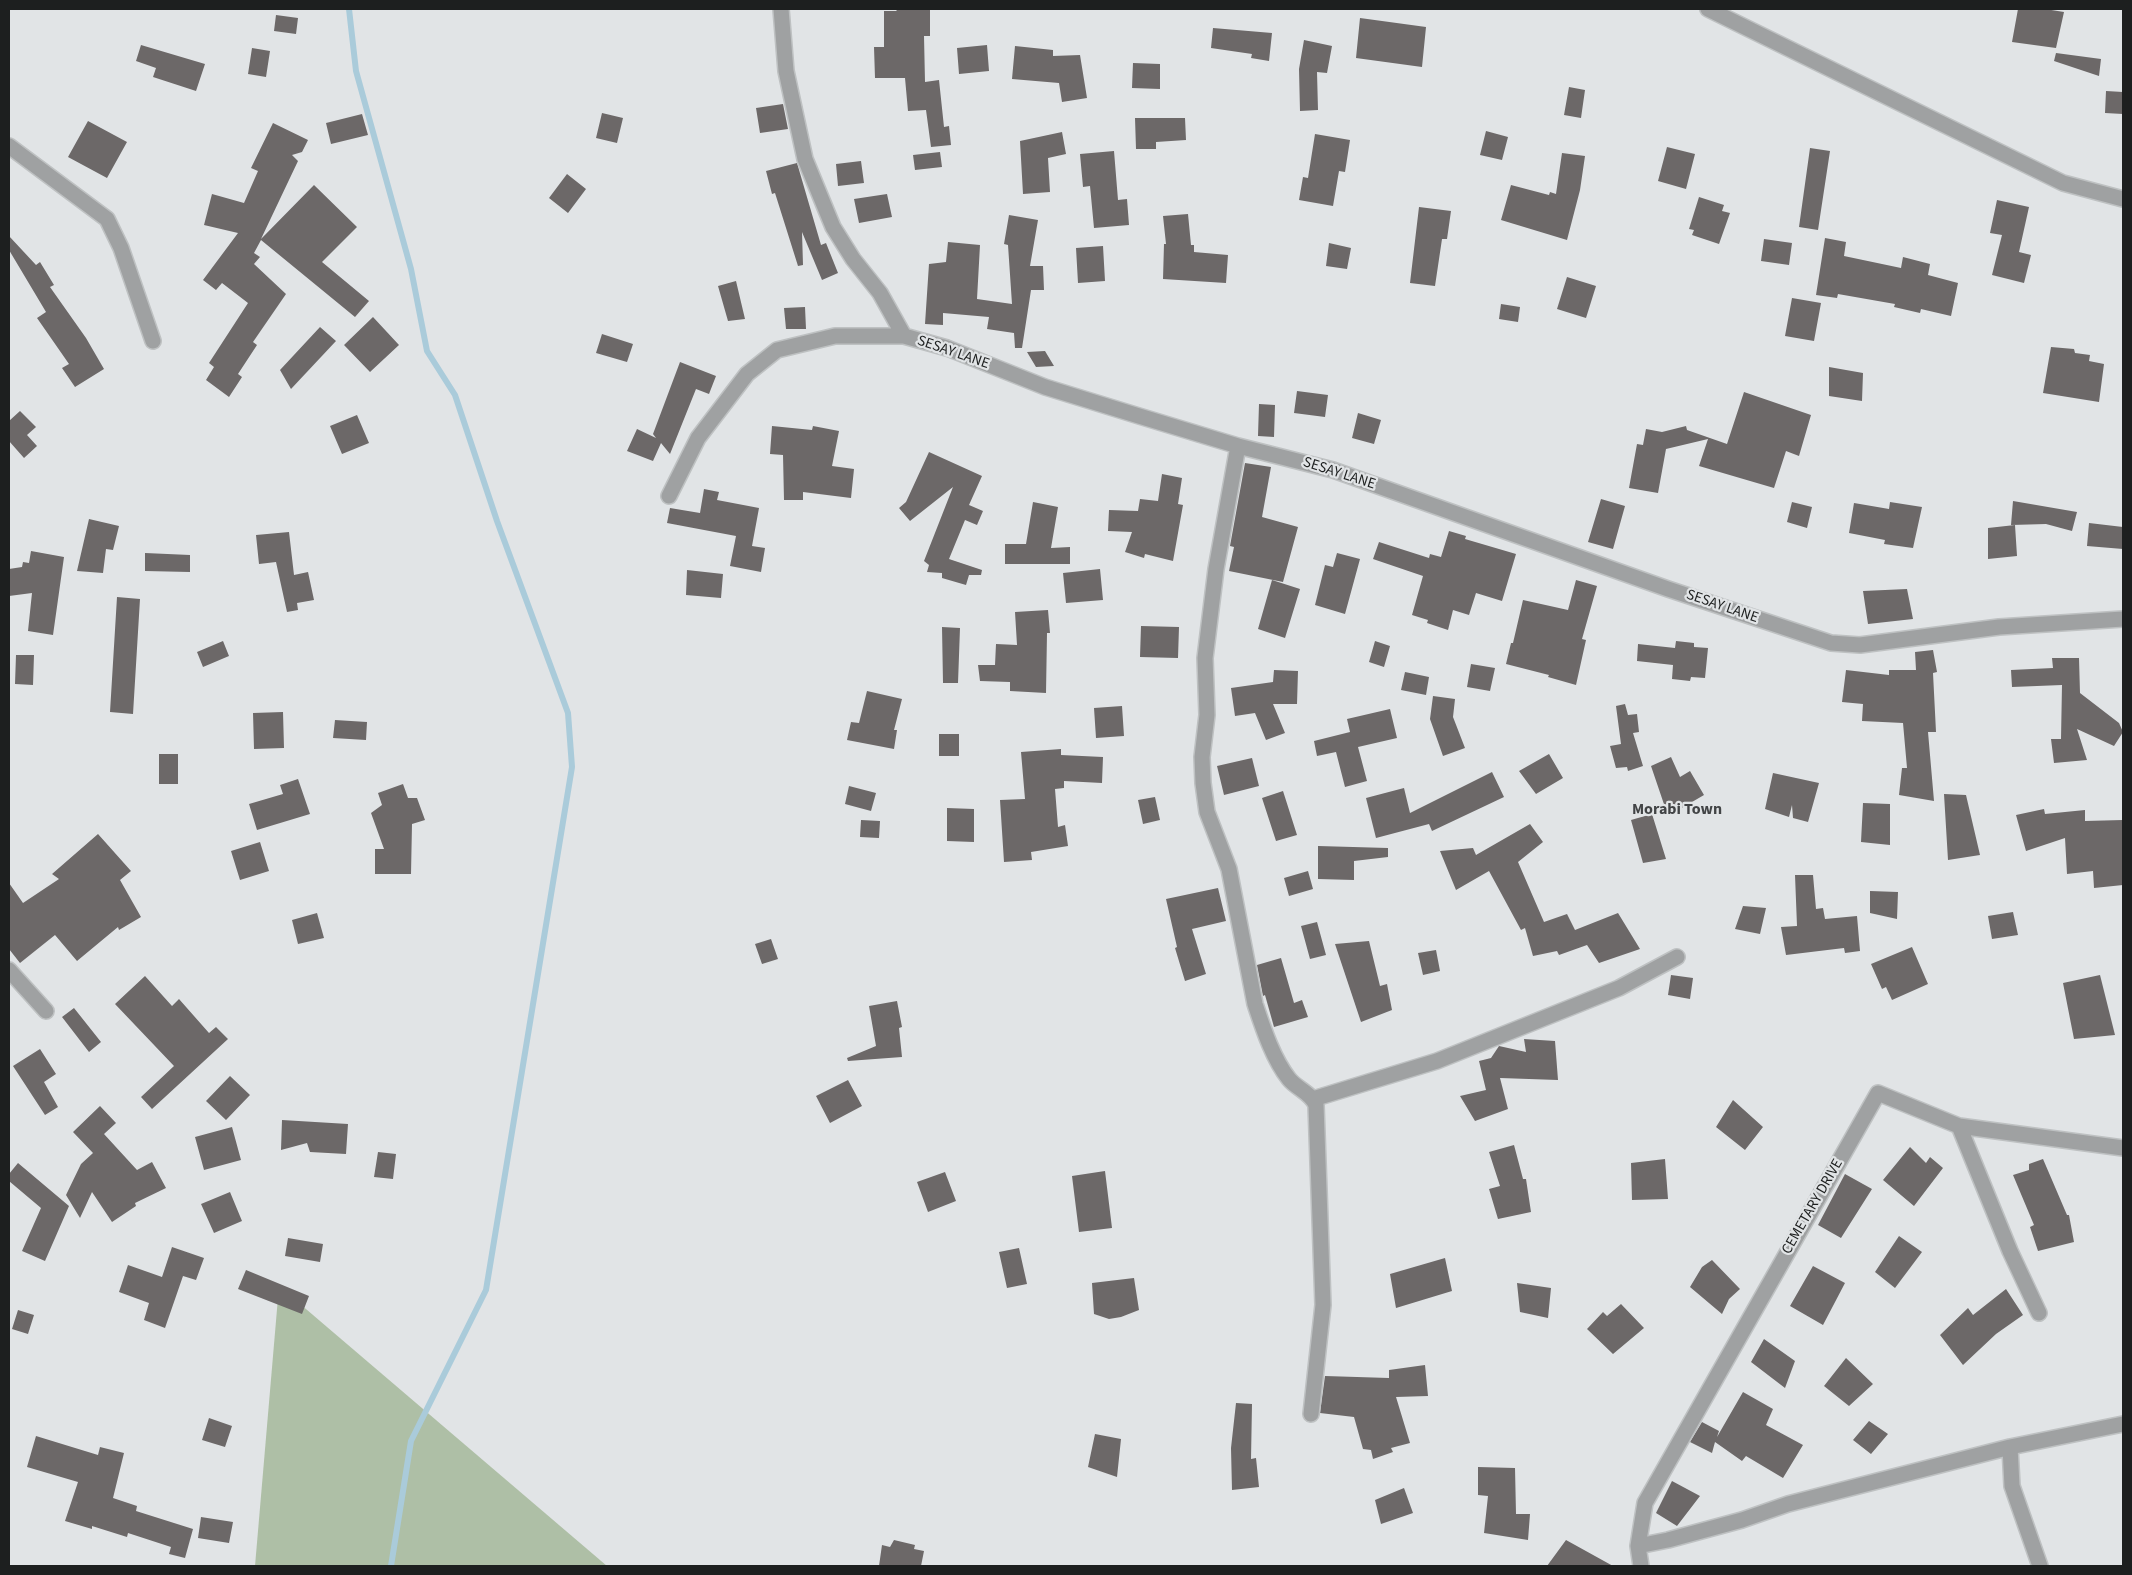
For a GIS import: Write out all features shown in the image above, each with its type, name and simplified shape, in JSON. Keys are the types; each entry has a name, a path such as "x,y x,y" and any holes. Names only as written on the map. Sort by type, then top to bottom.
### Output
{"street":[{"name":"SESAY LANE","path":"781,9 786,71 805,159 833,227 853,259 880,293 904,336 947,348 1045,387 1238,446 1333,470 1668,589 1831,643 1860,645 1998,627 2123,619"},
{"path":"1708,9 2062,183 2123,199"},
{"path":"9,146 106,219 121,248 154,341"},
{"path":"670,496 698,438 747,374 777,350 835,336 904,336"},
{"path":"1238,446 1216,569 1205,658 1207,715 1202,757 1203,783 1207,812 1229,869 1255,1004 1261,1024 1288,1078 1313,1099 1317,1114 1323,1305 1312,1414"},
{"path":"1313,1099 1454,1055 1619,988 1676,957"},
{"path":"9,970 46,1011"},
{"name":"CEMETARY DRIVE","path":"1638,1546 1645,1503 1878,1093 1959,1126 2123,1148"},
{"path":"1959,1126 2010,1251 2039,1312"},
{"path":"1641,1566 1638,1546 1742,1520 1788,1504 2010,1447 2123,1424"},
{"path":"2010,1447 2012,1486 2040,1566"}],"green space":[{"path":"279,1286 607,1566 255,1566"}],"building":[{"path":"898,9 930,9 930,36 924,36 925,82 939,80 944,127 949,126 951,145 931,147 926,110 908,111 905,78 875,78 874,47 884,47 884,11 896,11"},
{"path":"2018,9 2045,9 2064,12 2056,48 2012,42"},
{"path":"276,15 298,18 296,34 274,31"},
{"path":"1360,18 1426,27 1422,67 1356,58"},
{"path":"1213,28 1272,33 1269,61 1251,58 1252,54 1211,48"},
{"path":"1304,40 1332,46 1327,73 1317,72 1318,110 1300,111 1299,69"},
{"path":"141,45 205,64 196,91 153,77 156,68 136,61"},
{"path":"987,45 989,71 959,74 957,48"},
{"path":"1015,46 1053,50 1053,56 1080,55 1087,98 1062,102 1059,83 1012,79"},
{"path":"252,48 270,51 266,77 248,74"},
{"path":"2056,53 2101,59 2099,76 2054,61"},
{"path":"1133,63 1160,64 1160,89 1132,88"},
{"path":"1569,87 1585,90 1581,118 1564,115"},
{"path":"2106,91 2123,92 2123,114 2105,113"},
{"path":"783,104 788,129 760,133 756,108"},
{"path":"602,113 623,118 617,143 596,138"},
{"path":"362,114 368,135 331,144 326,123"},
{"path":"1135,118 1185,118 1186,140 1156,142 1156,149 1136,149"},
{"path":"88,121 127,142 107,178 68,157"},
{"path":"273,123 308,140 302,152 292,155 298,161 261,239 314,185 357,227 322,262 369,301 355,317 261,240 254,253 260,257 254,264 286,294 253,342 257,345 238,374 242,377 229,397 206,380 214,367 209,363 248,303 222,283 216,290 203,280 238,233 204,225 212,194 244,203 258,171 251,168"},
{"path":"1486,131 1508,137 1502,160 1480,155"},
{"path":"1062,132 1066,154 1048,158 1050,192 1023,194 1020,141"},
{"path":"1315,134 1350,140 1345,172 1339,171 1333,206 1299,200 1303,177 1308,178"},
{"path":"1667,147 1695,154 1686,189 1658,181"},
{"path":"1810,148 1830,151 1818,230 1799,227"},
{"path":"1114,151 1118,200 1127,199 1129,225 1094,228 1090,186 1083,187 1080,154"},
{"path":"940,152 942,167 915,170 913,155"},
{"path":"1562,153 1585,156 1580,190 1567,240 1501,220 1511,185 1549,195 1550,192 1556,194"},
{"path":"861,161 864,183 838,186 836,164"},
{"path":"797,163 821,245 826,243 838,273 822,280 802,232 803,265 798,266 775,193 772,194 766,171"},
{"path":"567,174 586,189 568,213 549,198"},
{"path":"887,194 892,217 859,223 854,199"},
{"path":"1699,197 1724,205 1722,211 1730,213 1719,244 1692,235 1694,230 1689,229"},
{"path":"1997,200 2029,207 2019,252 2031,255 2024,283 1992,275 2002,235 1990,233"},
{"path":"1419,207 1451,211 1447,239 1442,239 1435,286 1410,283"},
{"path":"1188,214 1191,245 1194,245 1194,252 1228,255 1226,283 1163,279 1164,244 1166,244 1163,216"},
{"path":"1009,215 1038,220 1030,266 1043,266 1044,290 1031,290 1022,348 1015,348 1014,333 987,329 989,317 943,313 943,325 925,324 929,264 946,262 948,242 980,245 977,299 1012,304 1008,245 1004,244"},
{"path":"9,236 36,265 40,262 54,285 50,287 86,338 104,369 75,387 62,368 69,364 37,318 46,312 9,250"},
{"path":"1825,238 1846,242 1844,256 1901,268 1903,257 1930,264 1928,275 1958,283 1951,316 1921,309 1920,313 1894,307 1895,304 1838,294 1837,298 1816,295"},
{"path":"1764,239 1792,243 1789,265 1761,261"},
{"path":"1329,243 1351,248 1347,269 1326,266"},
{"path":"1103,246 1105,281 1078,283 1076,248"},
{"path":"1567,277 1596,286 1586,318 1557,309"},
{"path":"736,281 745,319 728,321 718,286"},
{"path":"1792,298 1821,303 1814,341 1785,336"},
{"path":"1501,304 1520,307 1518,322 1499,319"},
{"path":"805,307 806,329 786,329 784,308"},
{"path":"373,317 399,345 370,372 344,345"},
{"path":"320,327 336,341 291,389 280,370"},
{"path":"602,334 633,344 627,362 596,353"},
{"path":"2051,347 2074,349 2075,353 2090,355 2089,361 2104,364 2099,402 2043,393"},
{"path":"1045,351 1054,366 1036,367 1027,352"},
{"path":"680,362 716,376 709,394 696,389 670,454 661,443 653,461 627,451 637,429 656,438 653,434"},
{"path":"1829,367 1863,373 1862,401 1829,396"},
{"path":"1297,391 1328,395 1325,417 1294,413"},
{"path":"1744,392 1811,415 1799,456 1786,451 1774,488 1699,466 1708,439 1666,449 1658,493 1629,488 1637,444 1643,445 1646,429 1662,432 1686,426 1687,430 1727,444"},
{"path":"1259,404 1275,405 1274,437 1258,436"},
{"path":"20,411 36,427 27,435 37,446 24,458 9,441 9,421"},
{"path":"1358,413 1381,420 1374,444 1352,438"},
{"path":"357,415 369,443 342,454 330,426"},
{"path":"772,426 812,430 813,426 839,431 832,466 854,469 851,498 803,492 803,500 784,500 783,455 770,454"},
{"path":"929,452 982,476 969,505 983,511 977,525 965,520 949,559 982,570 981,575 969,575 966,585 942,578 942,573 927,572 929,565 924,561 953,487 910,521 899,508 906,502"},
{"path":"1245,463 1271,467 1262,517 1298,527 1283,582 1229,571 1234,547 1230,546"},
{"path":"1162,474 1182,478 1178,504 1183,505 1173,561 1145,554 1144,558 1125,552 1132,532 1108,531 1109,510 1138,511 1140,499 1158,501"},
{"path":"704,489 719,492 717,500 759,508 752,546 765,548 761,572 730,566 736,536 667,523 670,508 700,513"},
{"path":"1601,499 1625,506 1613,549 1588,542"},
{"path":"2013,501 2077,512 2072,531 2046,524 2011,525"},
{"path":"1033,502 1058,507 1051,548 1070,547 1070,564 1005,564 1005,544 1026,544"},
{"path":"1792,502 1812,507 1807,528 1787,522"},
{"path":"1890,502 1922,507 1913,548 1884,544 1885,540 1849,533 1854,503 1889,509"},
{"path":"89,519 119,526 113,550 106,549 103,573 77,571"},
{"path":"2089,523 2123,527 2123,549 2087,546"},
{"path":"2015,525 2017,556 1988,559 1988,528"},
{"path":"1449,531 1466,536 1465,539 1516,554 1502,601 1476,593 1469,615 1453,610 1448,630 1427,623 1428,620 1412,615 1423,576 1373,559 1379,542 1429,558 1430,554 1441,557"},
{"path":"289,532 294,575 308,572 314,600 297,603 298,610 287,612 276,562 259,564 256,535"},
{"path":"31,551 64,557 53,635 28,631 32,593 9,596 9,569 22,567 23,562 29,563"},
{"path":"145,553 190,555 190,572 145,571"},
{"path":"1337,553 1360,559 1345,614 1315,605 1325,565 1333,567"},
{"path":"1100,569 1103,600 1066,603 1063,573"},
{"path":"687,570 723,574 721,598 686,595"},
{"path":"1272,580 1300,589 1285,638 1258,629"},
{"path":"1576,580 1597,586 1582,639 1586,640 1576,685 1548,677 1549,675 1506,664 1523,600 1568,610"},
{"path":"1907,589 1913,619 1868,624 1863,591"},
{"path":"117,597 140,599 133,714 110,712"},
{"path":"1048,610 1050,633 1047,633 1046,693 1010,691 1010,682 980,681 978,665 995,665 996,644 1017,645 1015,612"},
{"path":"1141,626 1179,627 1178,658 1140,657"},
{"path":"942,627 960,628 958,683 943,683"},
{"path":"223,641 229,656 203,667 197,652"},
{"path":"1375,641 1390,646 1384,667 1369,662"},
{"path":"1676,641 1694,643 1694,647 1708,648 1705,678 1691,677 1690,681 1672,679 1673,665 1637,661 1638,644 1675,648"},
{"path":"1933,650 1937,672 1933,673 1936,732 1928,732 1934,801 1899,795 1902,768 1907,768 1903,723 1862,721 1863,704 1842,702 1846,670 1889,675 1889,670 1916,670 1915,652"},
{"path":"16,655 34,655 33,685 15,684"},
{"path":"2052,658 2079,658 2080,693 2119,723 2123,732 2114,746 2077,729 2087,760 2054,763 2051,739 2061,739 2062,685 2012,687 2011,670 2053,668"},
{"path":"1471,664 1495,668 1490,691 1467,687"},
{"path":"1274,670 1298,671 1297,704 1273,704 1285,733 1266,740 1255,713 1235,716 1231,688 1273,682"},
{"path":"1405,672 1429,677 1426,695 1401,690"},
{"path":"867,691 902,699 894,730 897,730 894,749 847,740 851,722 859,723"},
{"path":"1433,696 1455,699 1453,717 1465,748 1443,756 1430,719"},
{"path":"1625,704 1628,715 1637,714 1639,732 1633,733 1643,766 1628,771 1627,767 1616,768 1610,746 1621,744 1616,706"},
{"path":"1122,706 1124,736 1096,738 1094,708"},
{"path":"1390,709 1397,738 1358,747 1367,781 1345,787 1336,752 1317,756 1314,741 1350,732 1347,719"},
{"path":"283,712 284,748 254,749 253,713"},
{"path":"335,720 367,722 366,740 333,738"},
{"path":"939,734 959,734 959,756 939,756"},
{"path":"1061,749 1061,755 1103,757 1102,783 1064,781 1064,788 1055,789 1058,827 1065,825 1068,846 1031,852 1032,860 1004,862 1000,800 1025,799 1021,752"},
{"path":"159,754 178,754 178,784 159,784"},
{"path":"1549,754 1563,778 1536,794 1519,771"},
{"path":"1671,757 1680,777 1690,771 1704,795 1668,816 1651,766"},
{"path":"1252,758 1259,786 1224,795 1217,766"},
{"path":"1492,772 1504,797 1432,831 1429,824 1376,838 1366,798 1404,788 1410,813"},
{"path":"1773,773 1819,783 1808,822 1793,818 1792,805 1789,817 1765,809"},
{"path":"298,779 310,814 257,830 249,804 283,794 280,785"},
{"path":"403,784 408,798 417,798 425,820 412,824 411,874 375,874 375,849 384,849 371,813 382,805 378,793"},
{"path":"849,786 876,793 871,811 845,804"},
{"path":"1283,791 1297,835 1276,841 1262,798"},
{"path":"1944,794 1966,795 1980,855 1948,860"},
{"path":"1155,797 1160,820 1143,824 1138,800"},
{"path":"1863,803 1890,804 1890,845 1861,842"},
{"path":"947,808 974,809 974,842 947,841"},
{"path":"2044,809 2045,814 2085,810 2085,821 2123,820 2123,885 2094,888 2093,871 2067,874 2065,838 2026,851 2016,815"},
{"path":"1652,814 1666,859 1643,863 1631,820"},
{"path":"861,820 880,821 879,838 860,837"},
{"path":"1530,824 1543,842 1518,862 1544,922 1567,914 1575,930 1618,913 1640,949 1599,963 1587,945 1559,955 1557,951 1533,956 1525,928 1521,930 1489,871 1456,890 1440,851 1473,848 1476,855"},
{"path":"98,834 131,871 120,880 141,917 119,930 118,927 77,961 55,935 20,963 9,949 9,883 23,903 59,879 52,874"},
{"path":"260,842 269,871 240,880 231,851"},
{"path":"1318,846 1388,848 1388,857 1354,861 1354,880 1318,879"},
{"path":"1308,871 1313,889 1289,896 1284,878"},
{"path":"1795,875 1813,875 1816,909 1823,908 1825,919 1857,916 1860,951 1845,953 1844,948 1786,955 1781,927 1797,926"},
{"path":"1218,888 1226,921 1192,929 1206,974 1185,981 1175,948 1177,947 1166,899"},
{"path":"1870,891 1898,892 1897,919 1870,913"},
{"path":"1743,906 1766,908 1760,934 1735,929"},
{"path":"2013,912 2018,935 1992,939 1988,916"},
{"path":"317,913 324,938 298,944 292,920"},
{"path":"1317,922 1326,955 1310,959 1301,926"},
{"path":"771,939 778,959 762,964 755,944"},
{"path":"1369,941 1380,986 1387,984 1392,1010 1361,1022 1335,944"},
{"path":"1912,947 1928,984 1892,1000 1886,987 1882,989 1871,964"},
{"path":"1436,950 1440,971 1423,975 1418,953"},
{"path":"1281,958 1294,1003 1302,1000 1308,1017 1274,1027 1265,995 1263,996 1257,965"},
{"path":"1671,975 1693,978 1690,999 1668,995"},
{"path":"2100,975 2115,1035 2074,1039 2063,983"},
{"path":"145,976 172,1006 179,999 209,1033 216,1027 228,1039 152,1109 141,1097 174,1066 115,1004"},
{"path":"897,1001 902,1027 899,1028 902,1057 848,1061 847,1058 876,1046 869,1006"},
{"path":"74,1008 101,1042 89,1052 62,1017"},
{"path":"1524,1039 1555,1041 1558,1080 1500,1078 1508,1109 1475,1121 1460,1096 1486,1090 1479,1061 1491,1058 1499,1046 1526,1052"},
{"path":"40,1049 56,1074 44,1082 58,1107 45,1115 13,1066"},
{"path":"230,1076 250,1095 226,1120 206,1101"},
{"path":"848,1080 862,1106 830,1123 816,1096"},
{"path":"1733,1100 1763,1127 1745,1150 1716,1127"},
{"path":"100,1106 116,1123 104,1134 137,1170 152,1162 166,1188 135,1203 136,1206 112,1222 92,1192 80,1218 66,1195 81,1164 93,1153 73,1132"},
{"path":"282,1120 348,1124 346,1154 310,1152 307,1143 281,1150"},
{"path":"232,1127 241,1160 204,1170 195,1137"},
{"path":"1514,1145 1523,1179 1526,1179 1531,1212 1498,1219 1489,1189 1500,1186 1489,1152"},
{"path":"1910,1147 1926,1163 1930,1157 1943,1168 1914,1206 1883,1180"},
{"path":"378,1152 396,1154 393,1179 374,1177"},
{"path":"1665,1159 1668,1199 1632,1200 1631,1163"},
{"path":"2043,1159 2067,1215 2069,1215 2074,1242 2038,1251 2030,1227 2034,1225 2013,1175 2029,1170 2029,1164"},
{"path":"18,1163 69,1206 45,1261 22,1251 41,1208 9,1181 9,1174"},
{"path":"1105,1171 1112,1228 1079,1232 1072,1176"},
{"path":"945,1172 956,1201 928,1212 917,1182"},
{"path":"1845,1174 1872,1189 1841,1238 1818,1225"},
{"path":"230,1192 242,1221 214,1233 201,1204"},
{"path":"1899,1236 1922,1252 1895,1288 1875,1272"},
{"path":"288,1238 323,1244 320,1262 285,1256"},
{"path":"172,1247 204,1258 196,1280 183,1276 165,1328 144,1320 149,1303 119,1292 128,1265 162,1277"},
{"path":"1019,1248 1027,1284 1007,1288 999,1252"},
{"path":"1445,1258 1452,1291 1396,1308 1390,1274"},
{"path":"1712,1260 1740,1289 1729,1299 1722,1314 1690,1287 1702,1267"},
{"path":"1813,1266 1845,1283 1823,1325 1790,1306"},
{"path":"246,1270 309,1296 302,1314 238,1289"},
{"path":"1134,1278 1139,1310 1121,1317 1109,1319 1094,1314 1092,1283"},
{"path":"1517,1283 1551,1288 1548,1318 1520,1312"},
{"path":"2006,1289 2023,1315 1996,1334 1963,1365 1940,1335 1968,1308 1973,1315"},
{"path":"1621,1304 1644,1328 1613,1354 1587,1329 1603,1312 1607,1316"},
{"path":"18,1310 34,1315 28,1334 12,1329"},
{"path":"1764,1339 1795,1361 1785,1388 1751,1362"},
{"path":"1846,1358 1873,1384 1849,1406 1824,1386"},
{"path":"1425,1365 1428,1396 1396,1397 1410,1443 1391,1448 1393,1452 1373,1459 1371,1450 1363,1449 1354,1417 1320,1413 1325,1376 1389,1378 1389,1370"},
{"path":"1743,1392 1773,1409 1766,1425 1803,1445 1783,1478 1746,1456 1742,1461 1715,1442 1712,1453 1690,1442 1702,1422 1719,1431 1717,1437"},
{"path":"1236,1403 1252,1404 1251,1459 1256,1458 1259,1487 1232,1490 1231,1448"},
{"path":"209,1418 232,1426 225,1447 202,1440"},
{"path":"1869,1421 1888,1434 1871,1454 1853,1440"},
{"path":"1095,1434 1121,1439 1117,1477 1088,1467"},
{"path":"36,1436 98,1455 100,1447 124,1453 113,1498 137,1506 136,1511 193,1529 185,1558 169,1554 171,1547 128,1533 127,1537 92,1526 92,1529 65,1521 78,1482 27,1467"},
{"path":"1478,1467 1515,1468 1516,1514 1530,1514 1528,1540 1484,1533 1488,1496 1478,1495"},
{"path":"1672,1481 1700,1496 1677,1526 1656,1513"},
{"path":"1404,1488 1413,1513 1381,1524 1375,1500"},
{"path":"201,1517 233,1522 229,1543 198,1538"},
{"path":"894,1540 915,1545 914,1549 924,1551 921,1566 879,1566 882,1545 890,1547"},
{"path":"1566,1540 1613,1566 1547,1566"}],"waterway":[{"path":"349,9 356,71 411,269 427,351 455,395 497,521 568,713 572,767 486,1290 411,1441 391,1566"}],"district":[{"name":"Morabi Town","path":"1677,810"}]}
